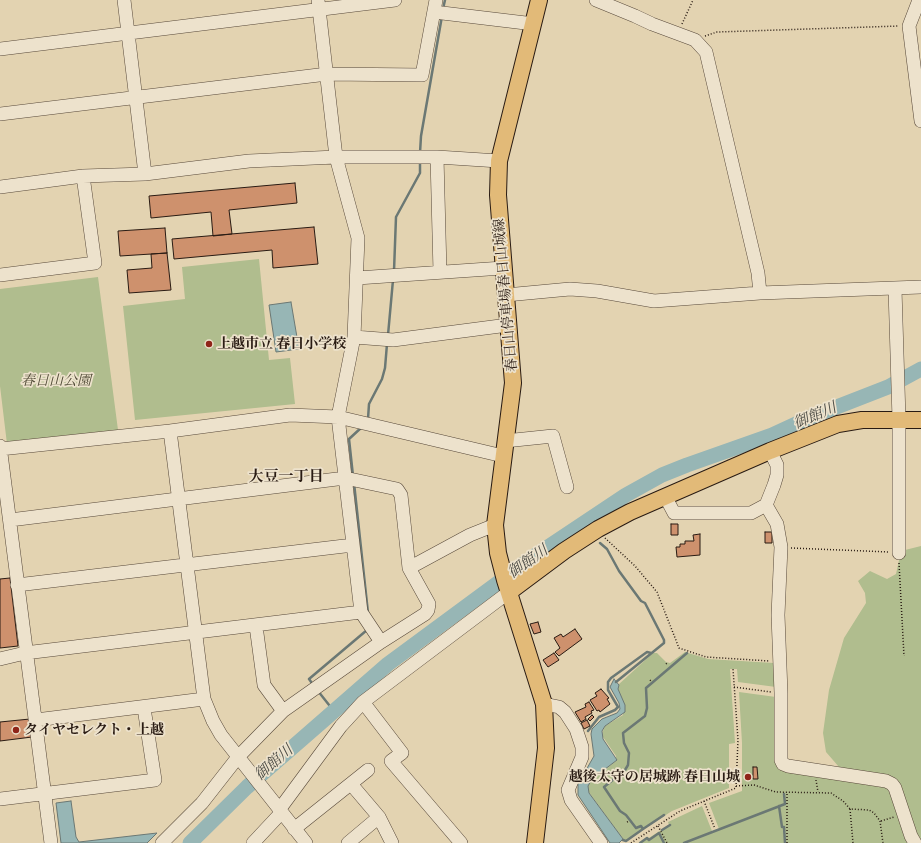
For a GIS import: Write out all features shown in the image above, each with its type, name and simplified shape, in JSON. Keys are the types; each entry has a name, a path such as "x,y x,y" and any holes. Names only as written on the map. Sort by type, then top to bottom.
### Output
{"main road":[{"name":"春日山停車場春日山城線","path":"535,843 546,748 544,704 507,586 498,553 495,525 513,383 498,195 499,161 539,0"},
{"path":"507,586 598,529 665,496 770,451 838,424 862,420 921,420"}],"street":[{"path":"124,0 145,174"},
{"path":"0,47 128,33 318,5 395,0"},
{"path":"596,0 695,40 706,52 758,273 760,293"},
{"path":"918,0 909,26 921,121"},
{"path":"318,5 336,157 358,238 354,337 338,418 361,612 380,642"},
{"path":"0,114 136,96 327,74 422,75 435,6 534,24"},
{"path":"0,187 83,176 145,174 249,161 336,157 437,157 499,161"},
{"path":"437,157 440,272"},
{"path":"0,275 95,263 83,176"},
{"path":"357,278 503,268"},
{"path":"506,295 570,289 597,291 654,301 760,293 921,287"},
{"path":"895,289 899,419 899,553"},
{"path":"354,337 393,340 508,325"},
{"path":"0,449 290,415 338,418 504,448 553,436 568,487"},
{"path":"170,430 197,632 204,699 212,721 303,842"},
{"path":"0,446 26,654 46,793 51,843"},
{"path":"665,496 674,513 751,513 766,505 777,475 777,465 770,451"},
{"path":"10,520 345,478 397,489 401,495 409,568 429,604 428,610 425,614 380,642 283,711 238,757 202,803 162,843"},
{"path":"766,505 777,524 781,547 778,615 781,694 781,760 783,764 886,781 895,788 911,836 915,843"},
{"path":"409,568 470,535 495,525"},
{"path":"17,585 187,563 353,544"},
{"path":"252,843 280,812 341,726 363,702 507,586"},
{"path":"0,659 26,654 361,612"},
{"path":"256,626 264,685 283,711"},
{"path":"36,720 144,708 204,699"},
{"path":"363,702 402,753 391,761 461,843"},
{"path":"544,704 558,707 565,712 576,729 582,747 582,757 568,790 571,800 601,843"},
{"path":"0,799 155,780 144,708"},
{"path":"294,829 368,770"},
{"path":"350,784 379,817 392,843"},
{"path":"348,843 379,817"}],"path":[{"path":"678,34 692,0"},
{"path":"695,40 717,32 909,26"},
{"path":"598,529 607,540 635,566 657,592 679,648 706,657 780,662"},
{"path":"781,547 899,553 904,656"},
{"path":"733,669 738,740 736,786"},
{"path":"734,687 781,694"},
{"path":"631,843 680,811 736,788 736,786 754,785 776,792 827,792 843,801 850,809 853,843"},
{"path":"787,792 787,843"},
{"path":"704,801 715,829"},
{"path":"850,809 869,810 874,812 880,821 883,843"},
{"path":"880,821 904,815"},
{"path":"658,826 667,843"}],"green space":[{"path":"259,259 269,360 290,358 295,404 135,420 123,306 185,299 182,267"},
{"name":"春日山公園","path":"98,277 118,430 7,444 0,386 0,289"},
{"path":"921,546 921,843 641,843 669,825 668,822 702,806 712,831 719,829 709,803 742,791 742,743 739,692 776,697 776,758 777,765 780,769 889,788 895,796 902,830 912,826 913,823 900,785 889,778 855,772 839,767 826,752 823,733 829,690 844,638 866,603 865,593 858,581 870,571 887,579 896,574 901,551"},
{"path":"685,652 708,659 774,663 776,687 738,682 737,669 730,669 735,743 729,744 729,788 672,811 627,840 623,839 588,791 588,783 616,761 616,756 603,737 603,731 605,726 623,715 623,701 617,687 653,653 657,653 666,662 670,663"}],"water":[{"path":"291,302 299,349 276,352 269,305"},
{"path":"614,679 619,685 618,689 625,705 625,712 605,726 602,731 603,739 617,760 592,779 588,786 589,793 623,839 619,843 610,843 578,795 578,784 594,756 591,734 592,729 602,719 617,713 620,709 619,703 610,687"},
{"path":"71,801 76,837 79,842 157,833 147,843 61,843 56,803"}],"building":[{"path":"295,183 297,203 229,210 232,234 213,236 211,212 151,218 149,196"},
{"path":"314,227 318,264 273,268 272,250 174,259 172,239"},
{"path":"165,228 167,253 120,256 118,231"},
{"path":"167,253 171,290 129,293 127,270 152,268 151,254"},
{"path":"671,524 678,524 678,535 671,535"},
{"path":"765,532 772,532 772,543 765,543"},
{"path":"700,534 700,555 677,557 676,547 680,547 680,544 685,544 685,541 694,541 693,535"},
{"path":"10,578 18,646 0,648 0,579"},
{"path":"538,622 541,632 534,634 530,624"},
{"path":"575,629 582,639 559,656 555,652 560,648 554,638 561,634 563,637"},
{"path":"554,653 559,660 548,667 543,660"},
{"path":"601,689 609,698 607,699 610,704 600,712 599,710 597,711 590,700 597,696 595,693"},
{"path":"589,702 594,710 591,711 592,713 585,717 586,719 581,722 575,712 586,707 585,704"},
{"path":"592,715 594,717 590,721 588,719"},
{"name":"タイヤセレクト・上越","path":"30,719 32,737 0,741 0,722"},
{"path":"587,720 590,726 584,729 581,723"},
{"path":"753,767 757,767 758,779 753,779"}],"waterway":[{"path":"443,9 445,0"},
{"path":"420,153 421,136 442,16"},
{"path":"394,271 396,217 420,173 420,160"},
{"path":"388,335 393,280"},
{"path":"368,419 369,404 382,379 385,368 387,344"},
{"name":"御館川","path":"190,843 247,787 388,664 533,557 626,495 662,475 772,435 811,417 888,387 921,369"},
{"path":"353,476 349,439 362,427"},
{"path":"354,483 368,613"},
{"path":"600,543 607,549 619,571 641,601 645,603 664,640 664,643 616,682"},
{"path":"314,686 309,679 367,630"},
{"path":"588,731 599,717 615,710 618,707 608,690 608,682 611,678 647,652 651,653"},
{"path":"623,840 626,841 643,829 641,826 636,828 626,815 620,811 604,787 625,770 628,765 629,753 624,743 623,733 645,716 647,708 646,688 687,653"},
{"path":"318,691 333,710"},
{"path":"684,843 785,804 784,794"},
{"path":"779,806 782,827 784,827 785,843"},
{"path":"643,829 664,815"},
{"path":"662,830 670,825"},
{"path":"640,843 647,838 649,840 659,833 664,843"}],"place":[{"name":"上越市立 春日小学校","path":"209,344"},
{"name":"タイヤセレクト・上越","path":"16,730"},
{"name":"越後太守の居城跡 春日山城","path":"748,777"}],"district":[{"name":"大豆一丁目","path":"286,477"}]}
